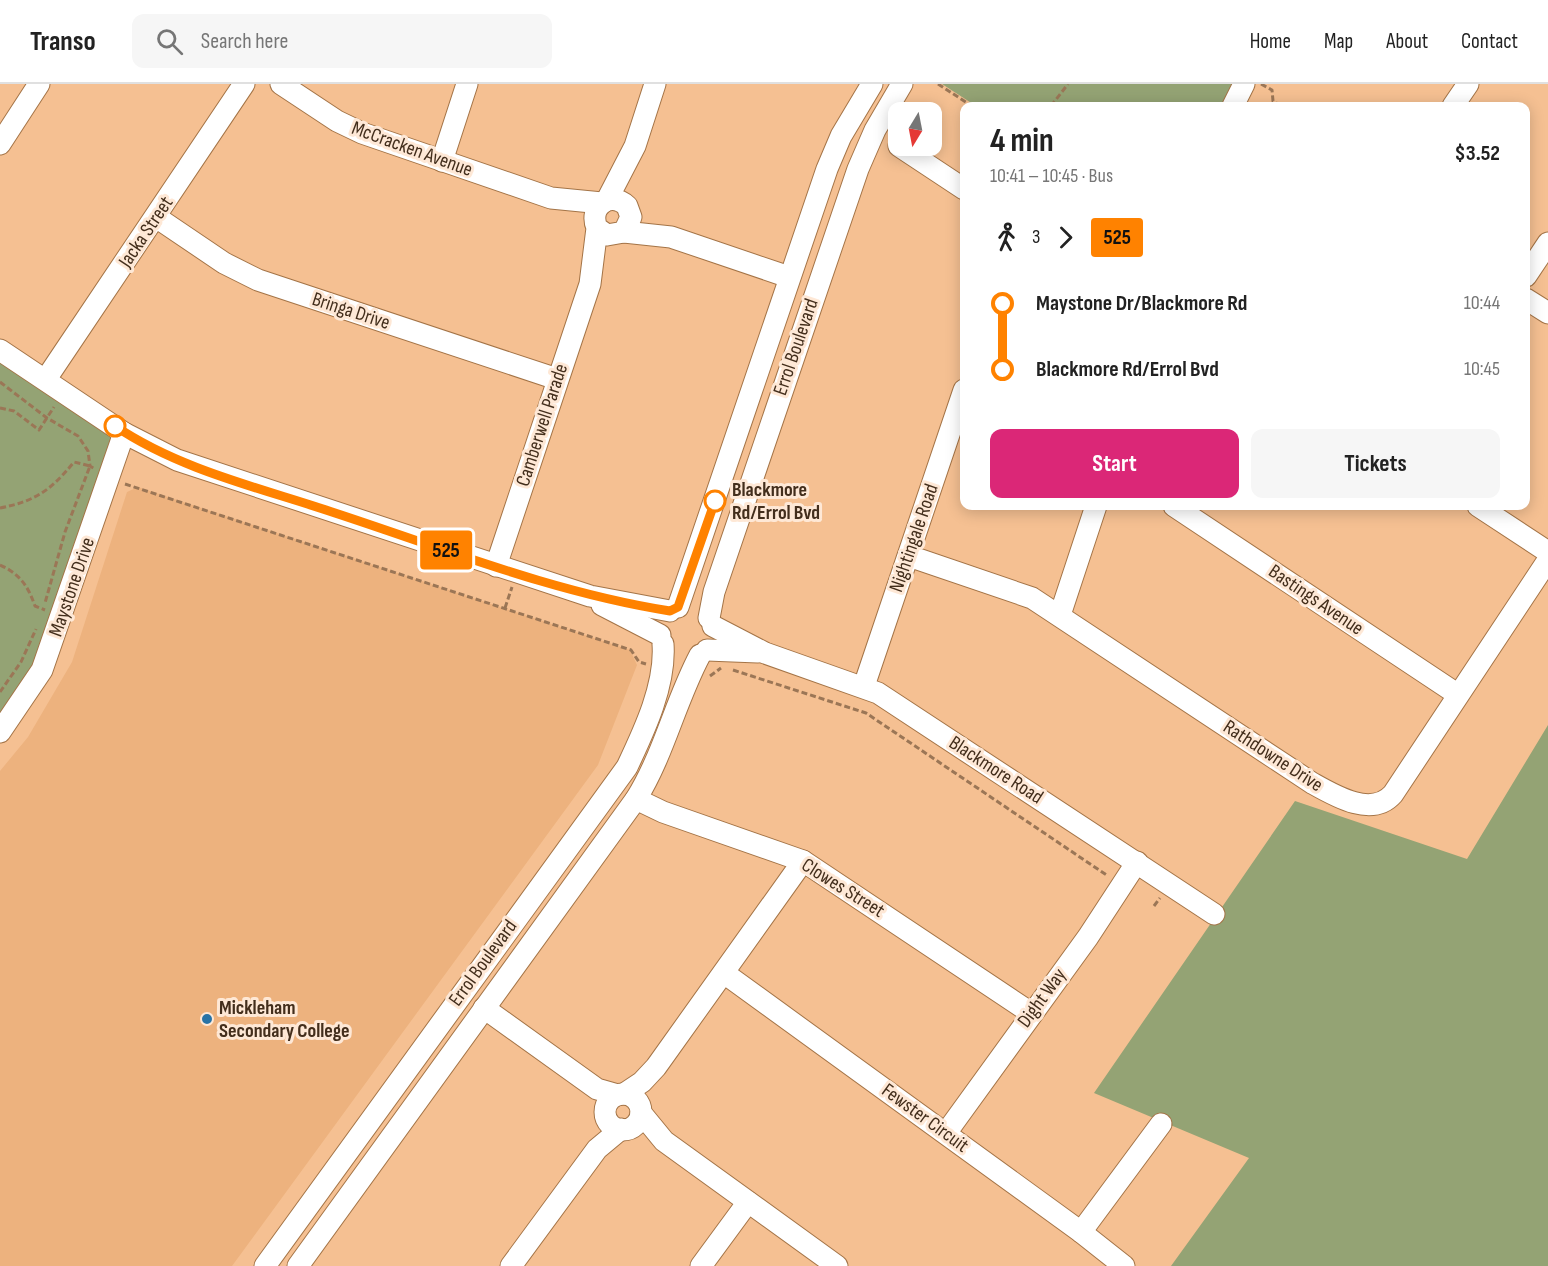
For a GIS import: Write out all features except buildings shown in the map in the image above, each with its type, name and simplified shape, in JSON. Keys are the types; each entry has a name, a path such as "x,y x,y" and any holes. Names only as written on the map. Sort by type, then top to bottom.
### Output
{"street":[{"path":"0,144 39,84"},
{"name":"Jacka Street","path":"46,379 244,84"},
{"name":"McCracken Avenue","path":"281,84 351,129 551,198 609,212 671,237 789,277"},
{"path":"442,161 466,84"},
{"name":"Camberwell Parade","path":"496,566 590,284 609,212 635,146 655,84"},
{"name":"Errol Boulevard","path":"674,609 789,277 841,136 872,84"},
{"name":"Errol Boulevard","path":"711,622 714,592 802,327 858,169 875,130 902,84"},
{"path":"1236,102 1244,84"},
{"path":"1456,102 1468,84"},
{"path":"875,130 888,138"},
{"path":"915,156 960,186"},
{"name":"McCracken Avenue","path":"609,212 607,235 621,233 671,237"},
{"name":"Bringa Drive","path":"156,217 224,263 258,280 557,379"},
{"name":"Camberwell Parade","path":"590,284 621,233"},
{"path":"1530,270 1548,243"},
{"path":"1530,302 1548,313"},
{"path":"0,350 124,433 177,460 590,596 674,609 696,607 711,622 711,643 704,652 684,659 675,656 661,640 590,596"},
{"name":"Nightingale Road","path":"864,686 960,402"},
{"name":"Maystone Drive","path":"0,732 42,670 61,621 124,433"},
{"path":"1060,615 1095,510"},
{"name":"Bastings Avenue","path":"1180,510 1457,694"},
{"path":"1484,510 1548,552"},
{"name":"Rathdowne Drive","path":"909,556 1032,598 1312,783 1331,794 1376,806 1385,803 1393,794 1457,694 1548,560"},
{"path":"661,640 664,618 674,609"},
{"name":"Blackmore Road","path":"711,622 765,653 864,686 1214,914"},
{"name":"Errol Boulevard","path":"265,1266 627,767 642,732 661,669 661,640"},
{"name":"Errol Boulevard","path":"298,1266 636,799 658,759 688,678 704,652"},
{"name":"Blackmore Road","path":"704,652 765,653"},
{"name":"Clowes Street","path":"636,799 663,812 803,861 1031,1013"},
{"path":"615,1123 636,1123 646,1084 656,1067 803,861"},
{"name":"Dight Way","path":"946,1133 1137,862"},
{"name":"Fewster Circuit","path":"724,973 1082,1232 1124,1266"},
{"path":"484,1008 597,1089 634,1098 640,1110 664,1141"},
{"path":"615,1123 608,1102 642,1082 656,1067"},
{"path":"574,1073 593,1092 615,1123 649,1132 664,1141 837,1266"},
{"path":"511,1266 615,1123"},
{"path":"1082,1232 1161,1124"},
{"path":"701,1266 748,1202"}],"path":[{"path":"938,84 966,102"},
{"path":"1054,102 1068,84"},
{"path":"1261,84 1272,90 1275,102"},
{"path":"0,382 47,418 78,436 88,451 90,466 65,532 43,609 21,662 0,692"},
{"path":"0,408 14,411 39,430 64,392"},
{"path":"0,508 27,503 55,485 74,462 90,466 109,478 631,650 639,662 661,669"},
{"path":"0,565 15,572 29,589 35,606 61,621"},
{"path":"688,678 706,682 723,666 866,713 1122,885"}],"shaded area":[{"name":"Mickleham Secondary College","path":"138,487 630,650 637,665 598,765 232,1266 0,1266 0,771 28,737 72,662 127,492"}],"green space":[{"path":"942,84 1236,84 1228,102 970,102"},
{"path":"0,350 124,433 61,621 0,732"},
{"path":"1548,725 1548,1266 1171,1266 1249,1158 1094,1093 1295,801 1467,859"}],"bus line":[{"name":"525","path":"115,426 124,433 177,460 590,596 670,611 678,607 715,501"}],"place":[{"name":"Blackmore Rd/Errol Bvd","path":"715,501"},
{"name":"Mickleham Secondary College","path":"207,1019"}]}
